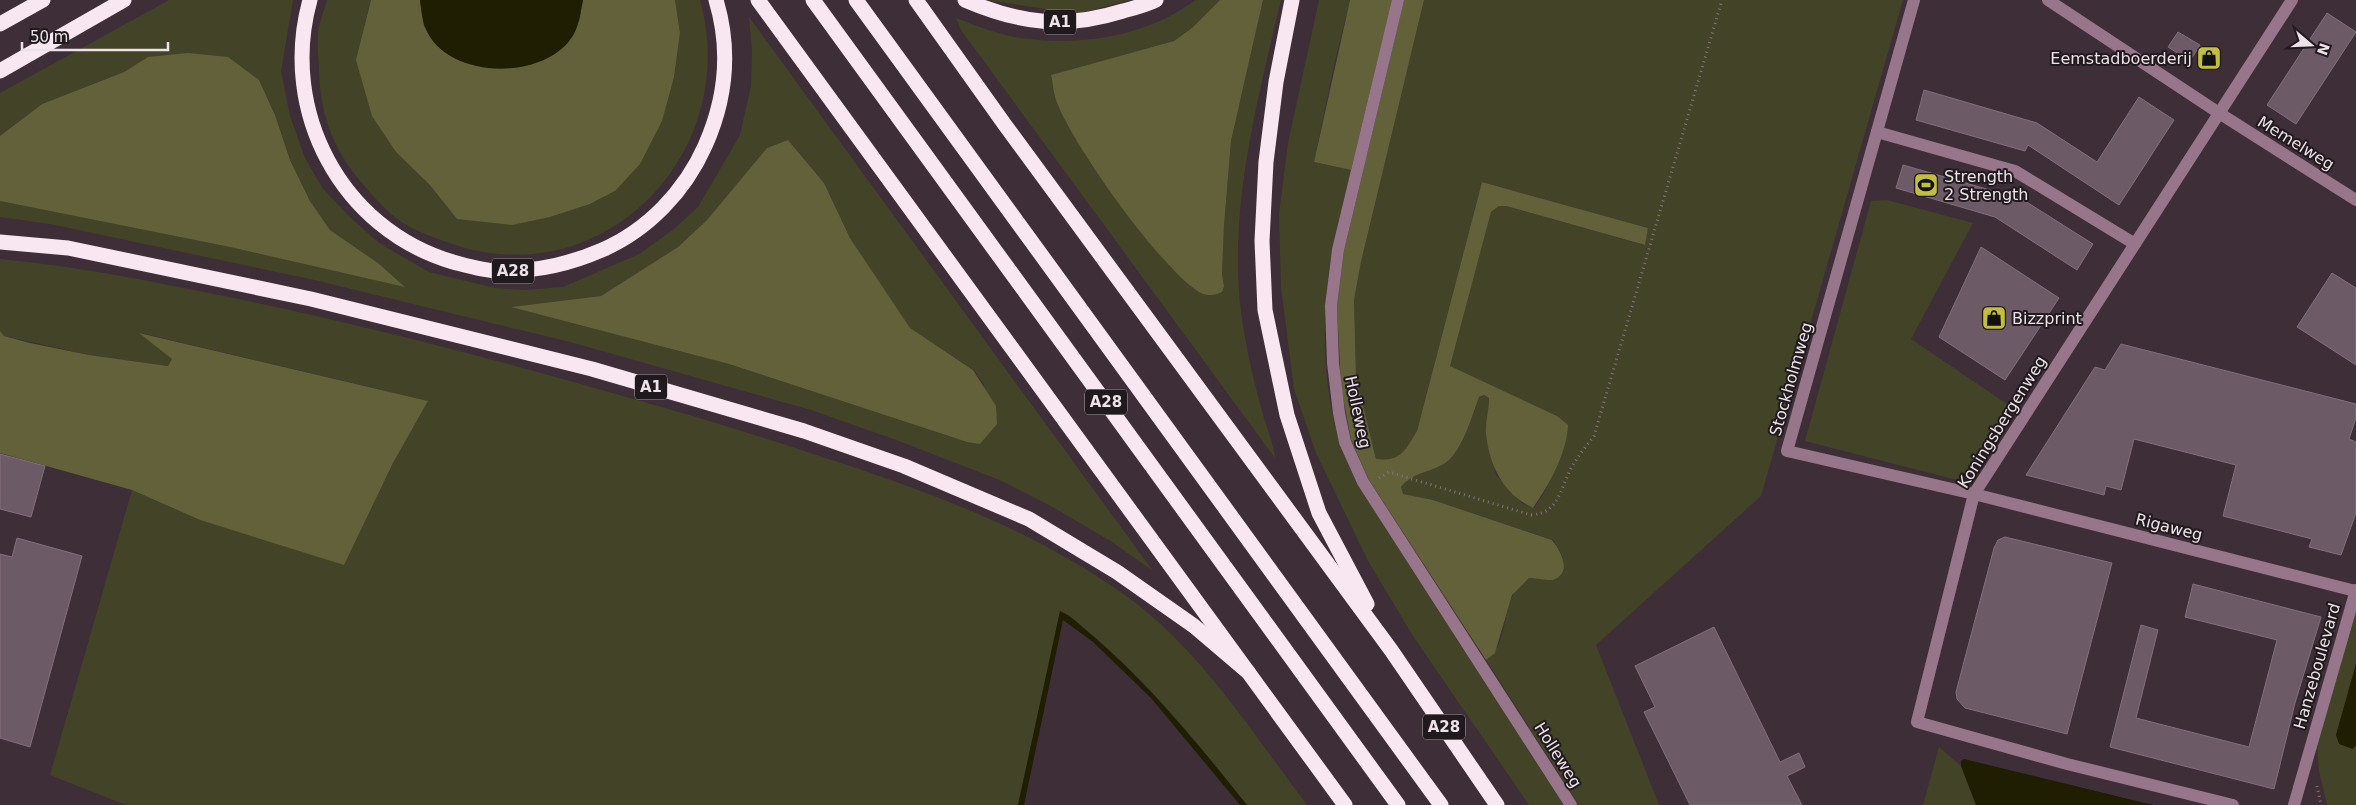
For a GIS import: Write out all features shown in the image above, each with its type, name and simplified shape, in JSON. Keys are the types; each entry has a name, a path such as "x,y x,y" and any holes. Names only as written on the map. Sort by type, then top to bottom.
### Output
{"highway":[{"path":"0,24 43,0"},
{"path":"0,71 124,0"},
{"name":"A28","path":"310,0 301,67 304,96 320,146 351,196 370,215 417,248 440,258 471,267 498,271 555,266 586,257 614,245 636,231 660,210 683,185 697,163 714,125 723,89 726,60 724,32 716,0"},
{"name":"A28","path":"758,0 1345,805"},
{"name":"A28","path":"813,0 1398,805"},
{"name":"A28","path":"856,0 1441,805"},
{"name":"A28","path":"916,0 1010,133 1391,650 1497,805"},
{"name":"A1","path":"965,0 990,11 1028,20 1072,23 1112,15 1156,0"},
{"name":"A28","path":"1292,0 1276,82 1266,162 1262,241 1265,310 1287,415 1319,514 1391,650"},
{"name":"A1","path":"0,242 68,248 311,298 592,369 804,432 904,466 1029,519 1117,572 1194,626 1248,672"}],"street":[{"name":"Holleweg","path":"1398,0 1338,250 1331,306 1332,363 1339,413 1350,457 1366,486 1571,805"},
{"name":"Stockholmweg","path":"1914,0 1787,452 1974,494"},
{"path":"2048,0 2220,113"},
{"name":"Koningsbergenweg","path":"2233,805 2067,764 1917,722 1974,494 2292,0"},
{"name":"Memelweg","path":"2220,113 2356,200"},
{"path":"1877,132 2015,171 2135,244"},
{"name":"Rigaweg","path":"1974,494 2356,591"},
{"name":"Hanzeboulevard","path":"2294,805 2356,591"}],"path":[{"path":"1366,486 1389,472 1531,515 1543,515 1552,508 1573,465 1594,436 1722,0"}],"shaded area":[{"path":"169,0 293,0 281,71 290,116 305,158 323,189 379,243 429,272 495,288 524,290 563,287 639,254 674,229 698,207 740,135 751,86 752,50 749,17 1153,571 1112,542 1051,506 1002,481 899,441 811,410 570,342 310,279 50,224 0,217 0,201 230,247 404,286 378,263 330,230 310,201 290,160 275,115 259,80 148,57 124,72 42,104 0,136 0,93","holes":["788,140 824,183 850,238 910,329 974,370 984,385 967,442 729,364 513,307 601,296 678,247 707,220 767,148"]},
{"path":"327,0 371,0 364,26 429,184 457,219 550,217 590,204 615,191 674,77 680,33 675,0 700,0 708,56 701,108 681,156 650,197 610,229 563,248 511,255 455,245 413,229 398,220 360,181 341,154 328,126 321,96 318,33"},
{"path":"371,0 420,0 424,26 436,43 579,21 583,0 675,0 680,33 674,77 662,121 640,164 615,191 590,204 550,217 512,225 457,219 429,184 396,152 372,116 356,60"},
{"path":"420,0 583,0 575,31 570,40 555,54 537,63 515,68 493,68 471,65 451,56 435,44 425,27"},
{"path":"986,0 1129,0 1078,14"},
{"path":"1195,0 1220,0 1192,28 1174,41 1052,75 1055,98 1083,150 1171,268 1204,294 1224,286 1222,274 1224,226 1231,141 1263,0 1281,0 1263,74 1248,150 1239,227 1238,265 1240,303 1246,344 1275,458 961,30 956,18 1013,37 1066,41 1112,36 1135,30 1177,12"},
{"path":"1220,0 1263,0 1231,141 1224,226 1222,274 1224,286 1222,292 1208,295 1203,294 1187,282 1166,262 1143,235 1097,173 1063,117 1055,97 1051,75 1174,41 1192,28"},
{"path":"1319,0 1350,0 1314,162 1351,170 1332,251 1326,304 1325,358 1332,411 1339,437 1359,486 1565,805 1529,805 1413,636 1368,561 1316,453 1294,389 1281,287 1279,214 1288,143"},
{"path":"1350,0 1392,0 1351,170 1314,162"},
{"path":"1404,0 1424,0 1361,262 1354,300 1356,377 1376,459 1391,459 1397,456 1405,449 1417,431 1482,182 1648,228 1645,245 1506,206 1499,206 1491,212 1450,366 1557,416 1568,425 1561,458 1551,479 1533,508 1513,495 1499,477 1490,456 1486,433 1489,398 1484,395 1479,397 1465,435 1449,460 1436,468 1410,478 1401,487 1403,494 1433,500 1552,540 1562,556 1564,567 1559,577 1553,580 1529,578 1512,595 1495,653 1486,660 1369,480 1351,440 1341,387 1337,307 1344,251"},
{"path":"1424,0 1903,0 1761,496 1596,645 1659,805 1579,805 1486,660 1498,646 1514,592 1529,578 1553,580 1563,572 1564,562 1553,540 1433,500 1402,494 1401,487 1410,478 1442,465 1449,460 1465,435 1479,397 1484,395 1489,398 1486,431 1496,475 1522,503 1534,508 1544,493 1560,456 1557,416 1449,366 1491,212 1499,206 1506,206 1644,245 1648,228 1482,182 1417,431 1405,449 1397,456 1391,459 1376,459 1356,377 1354,300 1361,262"},
{"path":"188,53 228,57 259,80 275,115 290,160 310,201 330,230 378,263 405,287 230,247 0,201 0,136 42,104 124,72 148,57"},
{"path":"788,140 824,183 850,238 910,328 973,370 996,406 997,424 980,444 967,442 729,364 511,307 601,296 678,247 707,220 767,148"},
{"path":"1887,200 1973,223 1911,339 2013,408 1961,481 1805,441 1871,201"},
{"path":"0,259 85,270 168,285 325,318 425,342 735,429 884,478 956,505 1059,553 1125,595 1152,617 1178,641 1224,693 1307,805 1247,805 1185,730 1136,676 1091,634 1060,612 1018,805 126,805 50,775 132,490 200,520 344,564 393,463 428,401 141,333 172,359 168,366 89,355 4,336 0,331"},
{"path":"0,331 4,336 30,343 89,355 168,366 172,359 139,333 428,401 393,463 344,565 200,520 132,490 0,453"},
{"path":"2356,609 2356,664 2336,735 2353,748 2356,745 2356,805 2327,805 2319,771 2317,746"},
{"path":"1060,611 1077,622 1135,675 1192,738 1247,805 1240,805 1151,698 1093,642 1063,620 1024,805 1018,805"},
{"path":"2356,664 2356,745 2353,749 2339,744 2336,735"},
{"path":"1939,747 1961,766 1976,805 1923,805"},
{"path":"1964,759 2153,805 1976,805 1961,766 1961,761"}],"building":[{"path":"2327,13 2356,32 2296,124 2267,105"},
{"path":"2178,32 2200,45 2190,61 2168,47"},
{"path":"1924,90 2037,123 2097,162 2139,97 2174,120 2119,205 2028,145 2025,151 1916,120"},
{"path":"1903,165 2004,194 2006,189 2093,244 2077,270 1995,217 1896,188"},
{"path":"1981,247 2059,298 2005,380 1939,337"},
{"path":"2332,273 2356,288 2356,365 2297,327"},
{"path":"2121,344 2356,404 2356,418 2349,439 2356,442 2356,513 2341,555 2309,547 2312,539 2223,516 2236,465 2134,439 2121,490 2106,486 2104,495 2026,475 2095,367 2105,370"},
{"path":"0,454 45,466 31,517 0,509"},
{"path":"2005,537 2112,563 2067,734 1965,708 1957,699 1956,692 1994,548 1998,540"},
{"path":"17,538 82,556 30,747 0,738 0,554 12,557"},
{"path":"2193,584 2321,617 2295,703 2274,789 2110,747 2141,625 2158,630 2136,718 2249,747 2277,640 2185,617"},
{"path":"1714,627 1780,762 1799,753 1805,767 1787,776 1802,805 1690,805 1644,712 1655,707 1635,666"}],"place":[{"name":"Eemstadboerderij","path":"2209,58"},
{"name":"Strength 2 Strength","path":"1926,185"},
{"name":"Bizzprint","path":"1994,318"}]}
